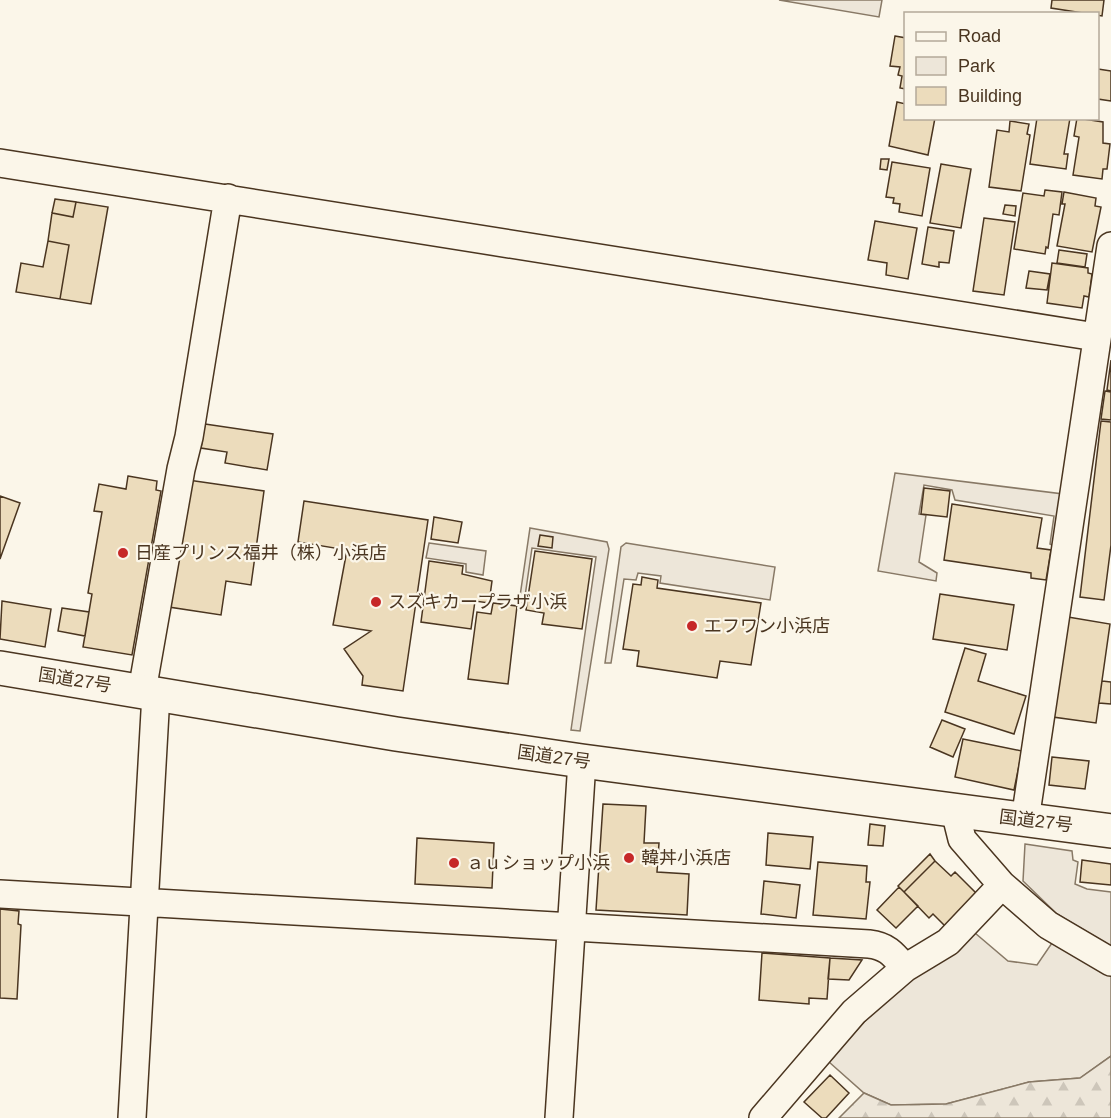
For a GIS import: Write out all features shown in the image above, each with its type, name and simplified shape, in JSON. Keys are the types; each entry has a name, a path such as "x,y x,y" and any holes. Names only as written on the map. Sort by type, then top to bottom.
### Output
{"highway":[{"name":"国道27号","path":"0,668 582,761 1111,831"}],"street":[{"path":"0,164 1096,336"},
{"path":"132,1118 144,903 149,692 181,469 189,437 228,198"},
{"path":"1025,819 1111,246"},
{"path":"559,1118 582,761"},
{"path":"955,811 962,839 1002,885 1048,925 1111,962"},
{"path":"763,1118 854,1012 905,968 948,942 1002,885"},
{"path":"0,894 881,945 889,950 905,968"}],"green space":[{"path":"779,0 882,0 879,17"},
{"path":"895,473 1063,494 1056,547 1050,544 1054,516 955,500 952,490 924,485 919,514 926,515 919,562 937,573 936,581 878,571"},
{"path":"530,528 607,542 609,549 580,731 571,730 596,557 532,548 524,603 519,603"},
{"path":"429,543 486,551 483,575 466,572 466,564 426,558"},
{"path":"626,543 775,567 770,600 660,583 661,576 638,573 636,580 624,579 611,663 605,663 621,547"},
{"path":"1025,844 1072,851 1073,860 1078,862 1075,884 1087,889 1111,892 1111,946 1057,914 1023,881"},
{"path":"975,933 1008,961 1037,965 1054,940 1111,975 1111,1056 1080,1078 1029,1082 946,1104 891,1105 864,1093 829,1062 894,992 918,972"},
{"path":"1111,1056 1111,1118 839,1118 864,1093 891,1105 946,1104 1029,1082 1080,1078"}],"building":[{"path":"1052,0 1104,0 1102,16 1099,16 1099,12 1076,12 1051,8"},
{"path":"895,36 904,38 904,89 900,88 902,76 898,75 900,67 890,66"},
{"path":"1099,69 1111,71 1111,101 1099,99"},
{"path":"897,102 904,104 904,120 935,120 928,155 889,146"},
{"path":"1037,120 1070,120 1064,154 1068,154 1066,169 1030,164"},
{"path":"1077,120 1103,122 1103,143 1110,144 1107,169 1103,169 1102,179 1073,175 1079,137 1074,136"},
{"path":"1010,121 1029,124 1027,134 1030,135 1021,191 989,187 997,130 1009,132"},
{"path":"881,159 889,159 887,170 880,169"},
{"path":"892,162 930,168 922,216 899,212 900,204 893,203 894,198 886,197"},
{"path":"941,164 971,169 961,228 930,223"},
{"path":"1045,190 1062,192 1059,215 1053,214 1045,254 1014,249 1023,193 1044,196"},
{"path":"1064,192 1096,198 1095,206 1101,207 1092,252 1057,246 1065,204 1062,204"},
{"path":"55,199 76,202 73,217 52,213"},
{"path":"76,202 108,207 91,304 60,299 69,245 48,241 52,213 73,217"},
{"path":"1005,205 1016,206 1015,216 1003,214"},
{"path":"984,218 1015,222 1004,295 973,291"},
{"path":"875,221 917,228 908,279 886,275 887,263 868,260"},
{"path":"928,227 954,231 949,263 939,262 939,267 922,264"},
{"path":"48,241 69,245 60,299 16,292 21,263 43,267"},
{"path":"1059,250 1087,254 1085,267 1057,263"},
{"path":"1052,263 1088,268 1088,273 1092,274 1089,297 1084,296 1082,308 1047,303"},
{"path":"1029,271 1050,274 1047,290 1026,288"},
{"path":"1111,360 1111,391 1107,390"},
{"path":"1105,391 1111,392 1111,420 1101,419"},
{"path":"1101,421 1111,422 1111,545 1104,600 1080,597"},
{"path":"205,424 273,434 267,470 225,463 227,452 201,448"},
{"name":"日産プリンス福井（株）小浜店","path":"128,476 157,481 156,490 161,491 132,655 83,647 92,594 88,593 102,512 94,511 99,484 126,489"},
{"path":"188,480 264,491 251,585 226,581 221,615 169,607"},
{"path":"924,488 950,491 947,517 921,514"},
{"path":"0,496 20,503 0,559"},
{"name":"スズキカープラザ小浜","path":"304,501 428,520 403,691 362,685 363,676 344,649 371,631 333,625 347,550 298,542"},
{"path":"952,504 1042,518 1037,548 1051,550 1046,580 1031,578 1031,573 944,560"},
{"path":"434,517 462,522 458,543 431,539"},
{"path":"540,535 553,537 552,548 538,546"},
{"path":"535,551 592,559 582,629 542,624 544,613 526,610"},
{"path":"429,561 463,566 462,574 492,581 489,603 475,601 471,629 421,622"},
{"name":"エフワン小浜店","path":"642,577 658,580 657,588 761,603 751,665 720,661 717,678 637,666 639,651 623,649 633,584 641,585"},
{"path":"940,594 1014,605 1007,650 933,639"},
{"path":"2,601 51,609 45,647 0,639"},
{"path":"493,603 517,606 508,684 468,679 477,612 491,614"},
{"path":"62,608 89,612 85,636 58,631"},
{"path":"1068,617 1110,624 1096,723 1053,717"},
{"path":"965,648 986,654 978,681 1026,696 1014,734 945,712"},
{"path":"1102,681 1111,682 1111,704 1099,703"},
{"path":"942,720 965,729 953,757 930,747"},
{"path":"963,739 1022,751 1014,790 955,777"},
{"path":"1052,757 1089,761 1085,789 1049,785"},
{"name":"韓丼小浜店","path":"603,804 646,806 644,843 659,843 657,872 689,874 687,915 596,910"},
{"path":"870,824 885,826 883,846 868,845"},
{"path":"768,833 813,837 810,869 766,865"},
{"name":"ａｕショップ小浜","path":"417,838 494,843 492,888 415,884"},
{"path":"930,854 935,861 904,892 898,886"},
{"path":"1082,860 1111,864 1111,885 1080,882"},
{"path":"935,861 951,876 955,872 977,894 945,926 933,914 929,918 904,892"},
{"path":"818,862 867,866 866,882 870,882 866,919 813,915"},
{"path":"764,881 800,885 796,918 761,914"},
{"path":"899,887 918,906 896,928 877,910"},
{"path":"0,909 19,911 18,924 21,925 17,999 0,998"},
{"path":"762,953 830,958 827,999 809,998 809,1004 759,1000"},
{"path":"830,958 862,960 849,980 828,979"},
{"path":"830,1075 849,1093 826,1118 822,1118 804,1102"}],"place":[{"name":"日産プリンス福井（株）小浜店","path":"123,553"},
{"name":"スズキカープラザ小浜","path":"376,602"},
{"name":"エフワン小浜店","path":"692,626"},
{"name":"韓丼小浜店","path":"629,858"},
{"name":"ａｕショップ小浜","path":"454,863"}]}
